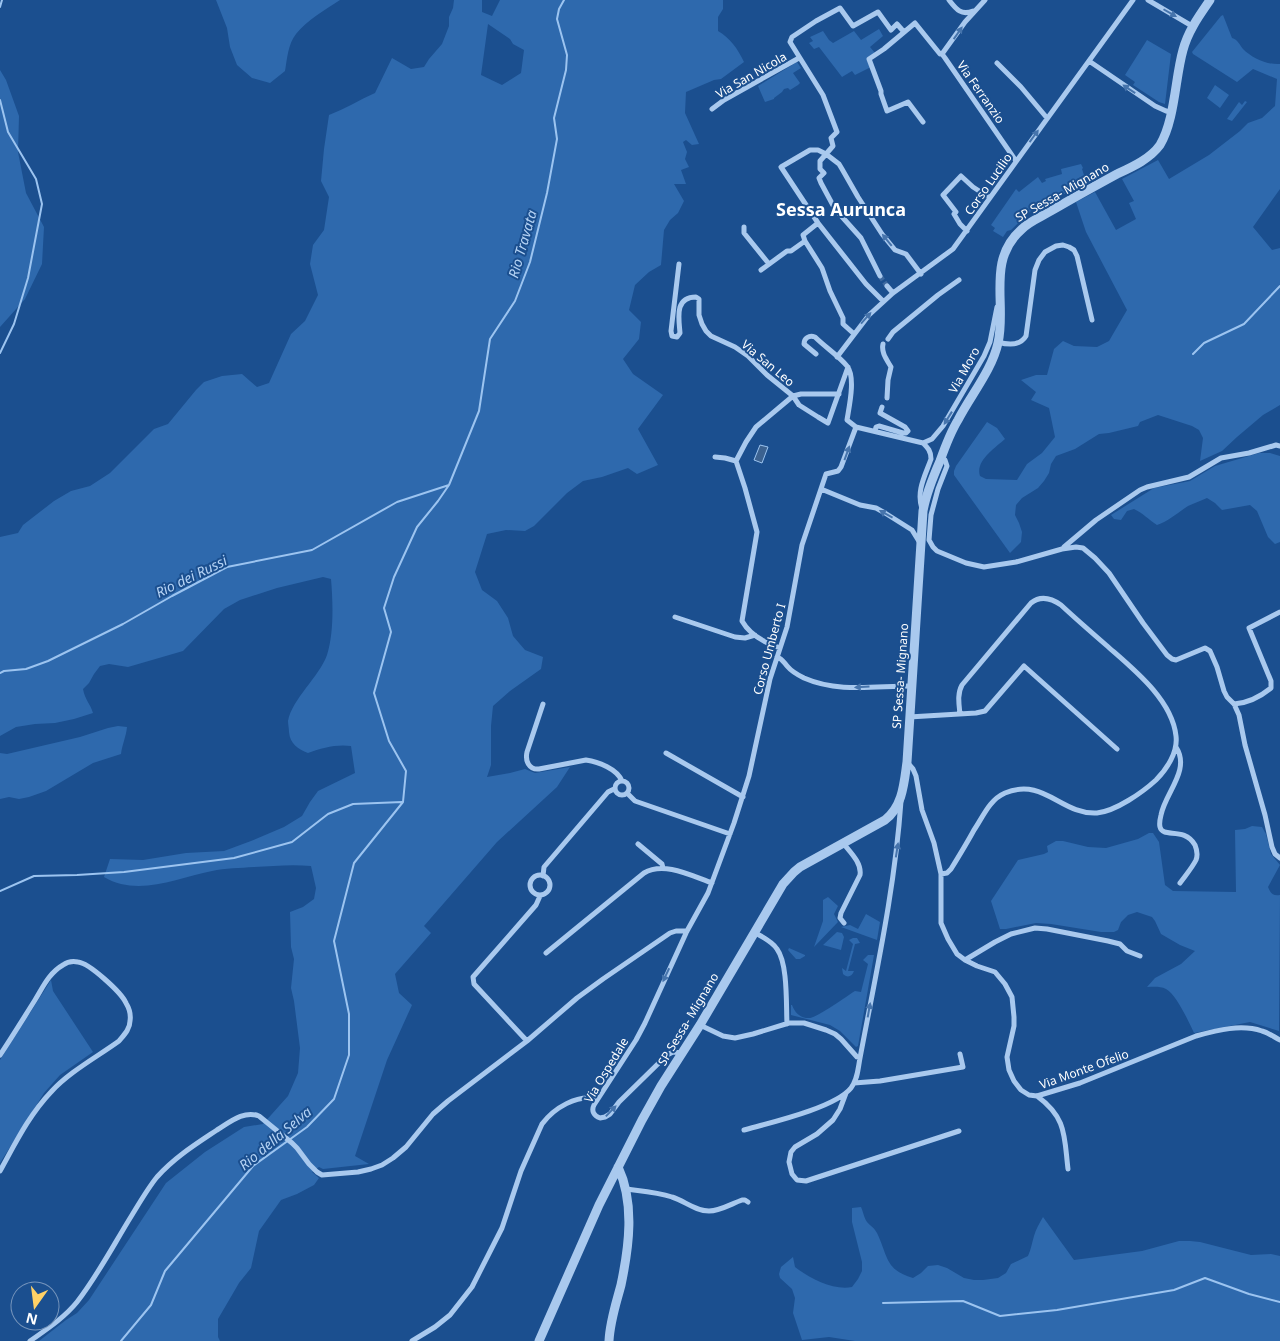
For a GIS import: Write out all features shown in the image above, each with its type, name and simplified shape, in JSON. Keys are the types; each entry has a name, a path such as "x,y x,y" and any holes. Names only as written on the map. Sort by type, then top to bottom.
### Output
{"street":[{"path":"949,0 958,11 967,14 974,11"},
{"name":"Via Ferranzio","path":"985,0 974,11 942,54 1016,161"},
{"name":"Corso Lucilio","path":"837,357 869,315 893,294 953,249 1132,0"},
{"path":"1148,0 1192,26"},
{"name":"SP Sessa- Mignano","path":"538,1341 599,1205 642,1120 783,884 800,867 888,817 896,808 902,796 907,762 923,511 950,435 993,359 1000,329 1000,275 1007,247 1018,233 1032,221 1136,164 1152,154 1159,146 1171,112 1182,50 1192,26 1210,0"},
{"path":"880,276 861,238 835,209 819,178 824,173 820,168 821,158 833,146 832,138 837,132 823,95 790,42 792,37 840,8 853,26 878,12 891,30 897,24 904,32"},
{"path":"923,122 908,102 887,111 869,60 916,23 940,54 942,54"},
{"name":"Via San Nicola","path":"712,109 724,100 799,58"},
{"path":"1089,61 1155,106 1171,112"},
{"path":"997,63 1047,118"},
{"path":"883,302 866,284 818,223 781,167 813,149 826,154 839,164 882,234 895,250 906,254 921,274"},
{"path":"967,231 955,217 954,214 956,212 943,195 961,176 973,187 990,198"},
{"path":"818,223 803,234 805,242 822,268 830,291 843,318 843,324 853,334"},
{"path":"744,227 744,233 769,264"},
{"path":"761,270 786,251 791,251 805,242"},
{"path":"998,342 1012,344 1024,340 1036,268 1045,252 1056,246 1063,245 1069,247 1074,250 1077,256 1092,320"},
{"name":"Via San Leo","path":"679,264 672,336 677,336 680,333 679,308 681,304 692,297 699,299 702,324 706,331 711,336 748,356 767,375 793,396 798,405 828,423 839,394"},
{"path":"888,339 893,332 959,280"},
{"path":"887,286 893,294"},
{"name":"Via Moro","path":"923,443 932,439 943,426 984,356 990,342 1000,294"},
{"path":"816,354 804,344 805,340 810,336 815,337 848,366 852,381 847,420 856,427 923,443 928,449 931,455 930,462 920,490 920,501 923,511"},
{"path":"883,344 883,354 891,367 887,398"},
{"path":"780,648 755,636 744,625 742,618 758,532 736,461 756,427 793,396 801,394 839,394 848,366"},
{"path":"875,431 879,426 903,433 908,431 905,427 880,413 882,407"},
{"name":"Corso Umberto I","path":"688,931 708,893 743,797 770,679 785,636 802,545 826,474 838,471 841,467 856,427"},
{"path":"1062,549 1096,520 1140,490 1189,477 1221,458 1249,453 1276,445 1280,446"},
{"path":"715,457 736,461"},
{"path":"941,459 948,466 932,509 929,527 929,540 937,551 966,563 984,567 1016,562 1062,549 1083,548 1105,568 1167,655 1172,659 1180,659 1208,649 1214,659 1227,698 1234,704 1240,720 1272,847 1275,854 1280,858"},
{"path":"821,489 860,505 876,508 885,513 912,530 921,545"},
{"path":"941,874 947,873 951,869 986,810 994,800 1004,793 1024,789 1036,790 1077,811 1105,811 1131,798 1155,781 1166,769 1176,747 1176,736 1172,722 1165,706 1153,690 1132,668 1060,605 1044,598 1031,603 962,685 958,698 960,714"},
{"path":"1234,704 1243,703 1260,696 1271,688 1271,681 1249,628 1280,612"},
{"path":"675,617 735,636 746,638 755,636"},
{"path":"777,657 783,660 788,668 798,675 809,680 838,687 911,686"},
{"path":"910,717 976,713 984,710 1024,666 1116,749"},
{"path":"543,704 527,752 526,758 530,766 534,769 539,769 586,760 592,761 620,775 622,781 629,785 628,794"},
{"path":"1176,747 1181,761 1179,775 1162,809 1159,826 1165,833 1177,833 1188,836 1197,849 1196,860 1180,883"},
{"path":"666,753 743,797"},
{"name":"Via Monte Ofelio","path":"907,762 916,776 922,810 934,843 941,874 941,923 948,939 957,954 965,960 995,972 1005,984 1012,997 1014,1017 1007,1057 1009,1070 1021,1090 1028,1095 1037,1096 1080,1083 1196,1036 1230,1028 1249,1028 1264,1031 1280,1040"},
{"path":"543,876 544,867 608,792 622,781"},
{"path":"614,789 621,796 628,794"},
{"path":"628,794 636,801 730,834"},
{"path":"902,796 893,873 854,1083 846,1093 840,1109 833,1120 818,1134 795,1147 791,1152 789,1158 792,1174 797,1180 806,1181 959,1131"},
{"path":"843,843 859,864 861,871 841,913 840,918 844,924"},
{"path":"638,844 662,864 663,868"},
{"path":"546,953 650,869 667,868 712,882"},
{"path":"527,1041 474,984 473,976 536,905 540,896 548,892 550,882 543,876 533,878 530,884 534,894 540,896"},
{"path":"965,960 1003,938 1034,928 1047,928 1120,944 1127,951 1140,956"},
{"path":"30,1341 69,1311 87,1287 143,1197 162,1172 189,1148 230,1122 247,1114 254,1114 297,1148 316,1172 322,1175 358,1172 382,1166 401,1152 433,1114 448,1101 527,1041 577,998 655,942 676,931 688,931"},
{"name":"Via Ospedale","path":"682,1053 674,1052 667,1055 607,1116 600,1118 593,1113 593,1107 597,1099 636,1040 688,931"},
{"path":"754,932 772,943 780,954 784,969 787,1024"},
{"path":"0,1055 41,992 46,981 64,964 76,961 82,963 116,990 127,1004 130,1021 129,1028 123,1036 50,1093 29,1121 0,1171"},
{"path":"700,1025 723,1036 735,1038 797,1022 826,1030 841,1039 860,1058"},
{"path":"854,1083 880,1081 963,1067 960,1054"},
{"path":"744,1130 810,1110 831,1102 846,1093"},
{"path":"1037,1096 1060,1122 1064,1130 1068,1169"},
{"path":"412,1341 450,1315 472,1287 502,1228 521,1171 542,1124 552,1113 578,1099 589,1097 597,1099"},
{"path":"609,1341 612,1317 627,1249 628,1201 618,1167"},
{"path":"626,1189 663,1194 694,1208 709,1211 718,1210 742,1200 748,1202"}],"shaded area":[{"path":"216,0 340,0 300,29 293,38 285,71 270,83 252,78 237,65 230,47 227,28"},
{"path":"454,0 482,0 482,12 492,16 500,0 723,0 723,9 718,17 718,31 733,44 744,62 721,79 686,92 685,113 699,144 692,145 686,140 683,142 687,152 685,159 689,167 681,170 686,184 674,184 684,201 678,213 670,220 664,230 661,265 649,272 635,285 629,310 641,322 639,339 623,359 633,374 663,395 638,429 658,465 637,474 628,468 583,481 567,493 534,526 525,531 506,530 487,534 475,572 482,590 497,601 508,618 513,636 525,650 543,657 541,669 510,691 493,706 491,765 487,777 525,769 535,773 570,767 557,787 497,842 424,926 431,933 395,974 399,993 412,1005 387,1060 355,1156 369,1164 323,1169 319,1167 312,1172 319,1178 314,1185 281,1200 259,1231 251,1268 239,1283 218,1319 218,1337 220,1341 39,1341 52,1331 60,1331 60,1325 77,1313 89,1300 166,1183 205,1152 244,1127 263,1124 288,1096 298,1073 300,1048 291,988 294,959 291,947 290,912 303,907 314,899 316,888 311,866 282,865 227,869 144,886 117,883 104,877 110,859 143,860 186,853 224,851 284,827 302,816 318,791 355,773 351,746 329,747 308,753 295,746 289,732 288,721 290,713 323,663 331,637 331,579 323,577 277,588 240,600 224,609 183,651 128,667 109,664 100,666 83,689 93,713 55,723 16,727 0,736 0,537 18,533 23,525 54,501 71,491 90,486 110,473 154,429 168,424 204,382 222,376 242,374 257,387 269,383 291,334 305,321 318,295 310,264 313,245 324,230 329,197 321,181 329,115 375,93 392,58 411,69 424,67 442,44 449,26 449,17","holes":["488,24 510,39 513,44 524,50 521,73 502,85 481,75"]},
{"path":"1223,15 1232,38 1243,49 1255,58 1265,62 1280,64 1280,189 1253,227 1272,250 1280,248 1280,405 1263,415 1222,451 1200,461 1203,438 1199,430 1158,415 1140,422 1138,426 1099,434 1075,449 1056,456 1044,481 1016,505 1015,515 1022,532 1021,542 1010,553 954,475 954,471 987,422 997,428 1005,439 983,460 979,470 980,476 986,479 1017,480 1027,464 1042,453 1055,437 1049,408 1031,400 1036,392 1021,380 1036,375 1047,375 1054,349 1063,341 1074,346 1097,347 1109,341 1127,310 1086,232 1076,202 1095,192 1116,230 1136,219 1129,203 1134,201 1122,179 1158,160 1169,179 1209,155 1248,123 1262,118 1275,106 1277,79 1253,69 1237,82 1193,54 1192,52"},
{"path":"879,29 883,36 870,47 875,53 867,59 871,67 855,75 852,71 842,77 819,47 814,49 809,43 813,41 810,37 823,31 833,43 854,31 861,40"},
{"path":"1147,40 1171,54 1165,104 1133,85 1135,82 1125,75"},
{"path":"797,62 801,68 793,73 800,83 790,90 788,88 784,89 774,99 765,102 758,86"},
{"path":"0,70 6,80 19,116 18,152 26,193 44,227 42,264 25,299 0,327"},
{"path":"1215,85 1229,95 1220,108 1207,98"},
{"path":"1245,101 1247,102 1232,121 1227,119 1239,102 1242,105"},
{"path":"1081,164 1087,184 1035,207 1011,230 1007,231 1003,237 993,231 995,228 991,225 1016,189 1019,192 1038,177 1042,183 1046,181 1045,179 1062,174 1061,169"},
{"path":"760,445 768,447 762,463 754,460"},
{"path":"1259,453 1270,453 1280,456 1280,542 1275,544 1268,537 1257,511 1250,505 1222,510 1207,498 1188,506 1157,525 1134,509 1127,511 1121,520 1114,519 1111,515 1154,488 1190,481 1215,466"},
{"path":"118,726 127,727 121,754 93,763 46,791 19,799 9,797 0,799 0,753 7,754"},
{"path":"1252,826 1262,827 1266,834 1271,854 1280,865 1268,887 1272,894 1280,895 1279,1031 1250,1022 1194,1033 1182,1009 1170,992 1161,987 1147,987 1155,978 1181,964 1195,951 1161,934 1152,917 1137,912 1128,915 1121,922 1118,930 1114,932 1036,923 1000,929 991,901 1018,860 1048,852 1047,846 1056,841 1088,847 1106,848 1153,833 1159,842 1165,885 1173,891 1236,892 1235,830"},
{"path":"828,897 838,906 834,914 838,922 814,947 823,921 823,900"},
{"path":"866,914 880,922 877,940 841,927 850,925 858,929"},
{"path":"837,932 842,933 844,937 841,950 823,945"},
{"path":"857,938 860,943 855,944 848,971 854,971 851,976 848,976 843,974 842,968 846,971 853,944 849,940"},
{"path":"789,948 805,956 796,959 788,950"},
{"path":"868,955 874,955 858,1046 856,1047 840,1031 830,1025 791,1015 791,1005 799,1015 804,1018 810,1018 855,991 861,992 868,964 863,960"},
{"path":"51,980 53,991 93,1052 60,1075 44,1093 0,1163 0,1060"},
{"path":"861,1207 868,1224 877,1233 892,1266 904,1275 913,1278 928,1266 938,1265 964,1278 983,1280 998,1278 1006,1273 1011,1264 1028,1256 1036,1231 1043,1217 1074,1260 1142,1251 1179,1241 1200,1242 1251,1255 1271,1254 1280,1256 1280,1341 855,1341 829,1337 802,1340 793,1313 795,1298 792,1289 780,1278 781,1267 793,1257 795,1267 814,1279 837,1287 852,1287 862,1271 862,1262 852,1222 852,1208"}],"waterway":[{"path":"0,7 2,0"},
{"name":"Rio della Selva","path":"121,1341 151,1305 165,1271 253,1166 307,1127 334,1099 349,1055 349,1014 334,941 354,863 403,802 406,771 389,741 374,693 391,632 384,608 394,577 417,527 449,485 479,411 490,339 515,301 530,262 547,193 557,139 554,118 566,70 567,55 557,19 559,9 564,0"},
{"path":"0,100 8,132 36,179 42,204 28,278 14,324 0,353"},
{"path":"1193,354 1204,343 1244,324 1280,286"},
{"name":"Rio dei Russi","path":"0,673 26,669 48,661 123,624 227,567 312,550 397,502 449,485"},
{"path":"0,891 34,876 124,872 234,858 292,842 328,814 353,804 402,802"},
{"path":"883,1303 963,1301 1000,1316 1057,1310 1174,1290 1205,1278 1249,1294 1280,1302"}],"tunnel":[{"path":"880,276 887,286"}],"district":[{"name":"Sessa Aurunca","path":"841,209"}],"water label":[{"name":"Rio Travata","path":"522,244"}]}
